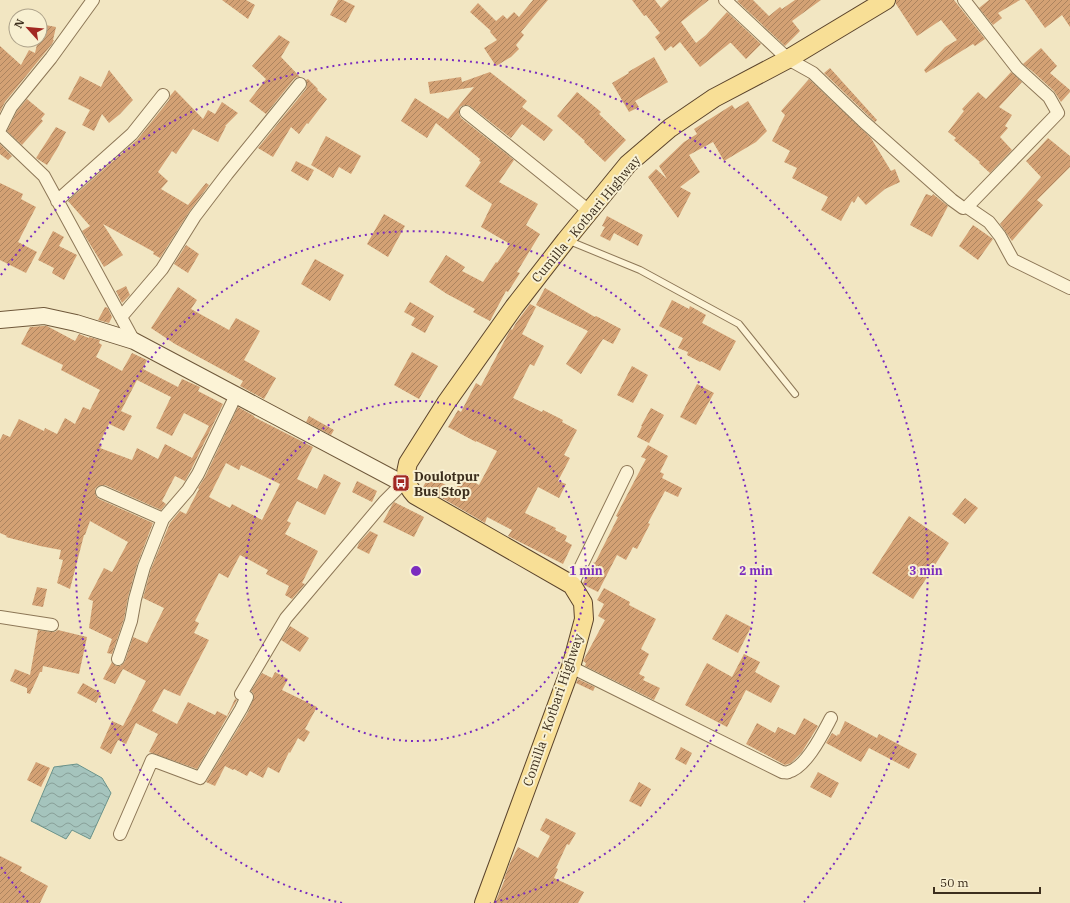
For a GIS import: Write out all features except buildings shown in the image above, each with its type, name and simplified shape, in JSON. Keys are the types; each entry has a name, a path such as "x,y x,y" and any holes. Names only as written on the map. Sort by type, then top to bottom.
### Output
{"main road":[{"name":"Cumilla - Kotbari Highway","path":"566,240 628,164 670,128 714,98 788,59 886,0"},
{"path":"406,480 405,473 408,463 446,404 514,307 566,240"},
{"name":"Comilla - Kotbari Highway","path":"406,480 408,488 415,496 572,585 583,603 584,619 570,667 484,903"}],"street":[{"path":"0,129 11,107 51,58 93,0"},
{"path":"725,0 788,59 814,73 864,122 952,200 963,208 967,207 990,222 1000,236 1013,260 1070,288"},
{"path":"964,0 1017,68 1049,97 1058,112 967,207"},
{"path":"121,317 162,269 195,216 300,84"},
{"path":"57,200 132,134 163,95"},
{"path":"466,112 590,211"},
{"path":"0,134 44,176 134,341"},
{"path":"0,320 44,316 76,323 134,341 396,480 406,480"},
{"path":"118,659 131,620 135,598 144,567 163,519 188,490 198,474 236,395"},
{"path":"572,585 627,472"},
{"path":"120,834 152,760 200,778 242,709 247,697 241,694 286,618 384,502 406,480"},
{"path":"102,492 163,519"},
{"path":"0,617 52,625"},
{"path":"570,667 782,772 788,773 798,766 813,750 831,718"}],"lane":[{"path":"566,240 640,270 739,324 795,394"}],"water":[{"path":"77,764 102,778 111,793 90,839 72,830 66,839 31,821 54,767"}],"place":[{"name":"Doulotpur Bus Stop","path":"401,483"}]}
